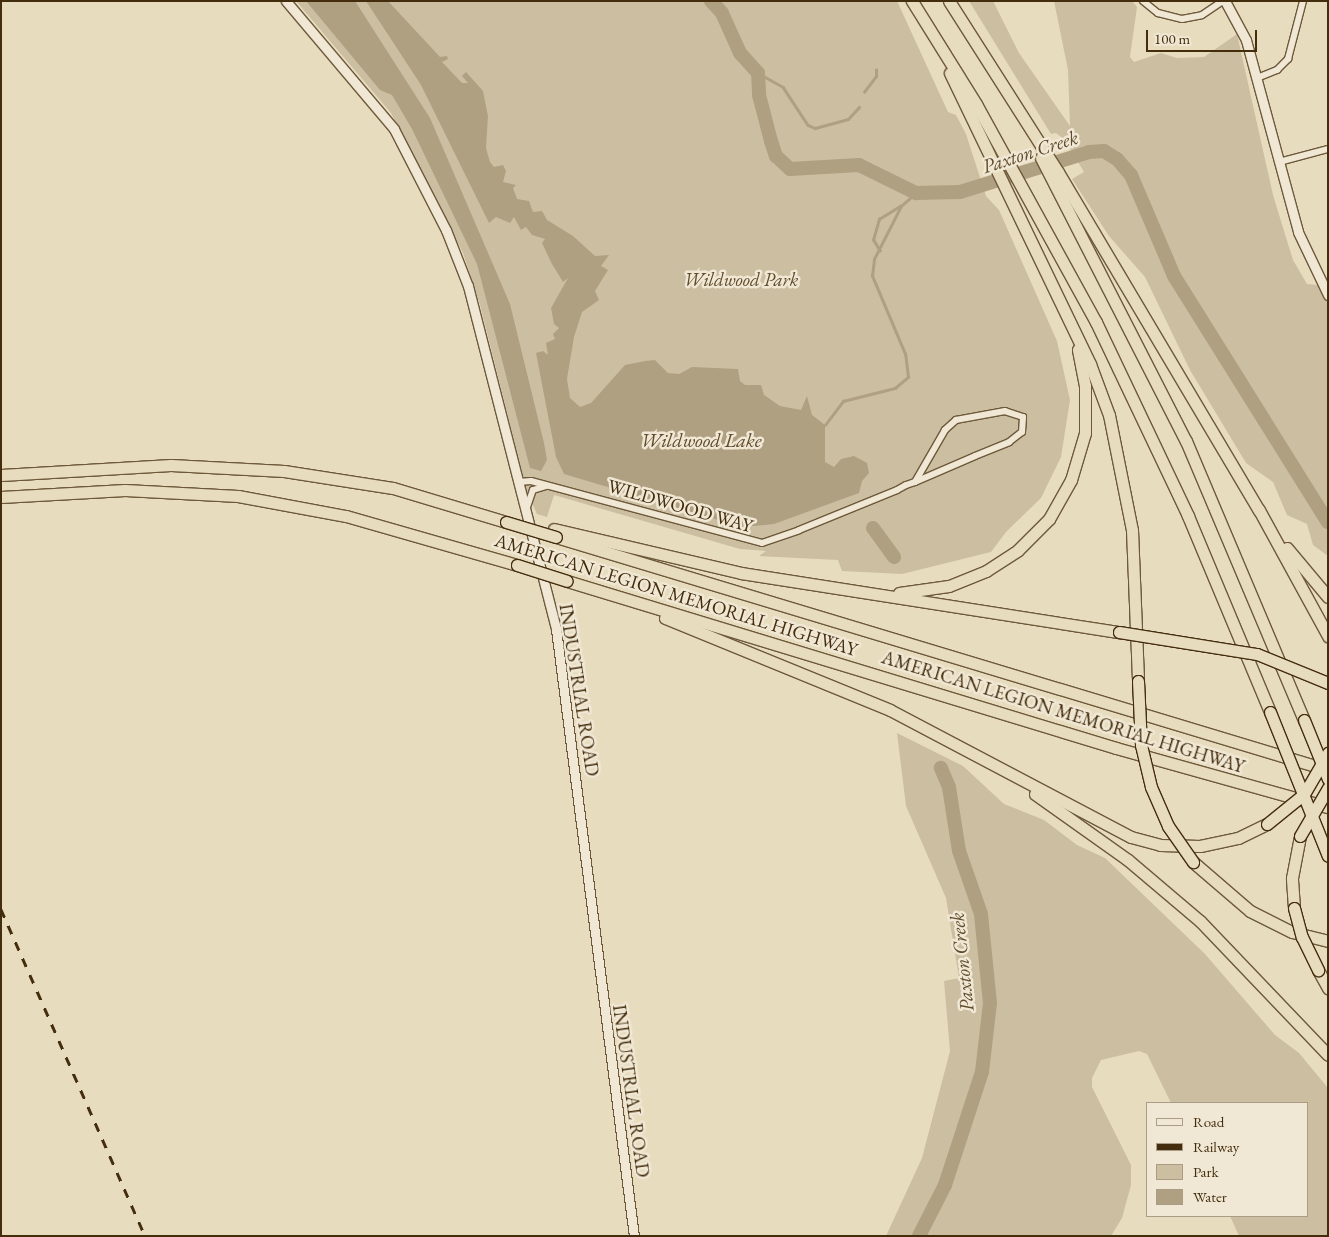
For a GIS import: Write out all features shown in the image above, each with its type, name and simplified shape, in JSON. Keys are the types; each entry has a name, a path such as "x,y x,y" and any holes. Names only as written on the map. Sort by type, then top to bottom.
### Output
{"highway":[{"path":"912,1 1010,162 1096,322 1160,453 1270,712 1328,856"},
{"path":"948,1 1004,89 1259,510 1328,636"},
{"path":"927,25 1103,396 1123,470 1134,550 1140,730 1151,786 1168,826 1193,862 1250,911 1292,932 1328,942"},
{"path":"1054,173 1186,441 1328,779"},
{"path":"876,593 926,591 977,576 1018,550 1055,510 1076,469 1086,421 1084,374 1069,322"},
{"path":"1,475 112,466 226,467 284,471 392,488 555,533 701,565 1257,654 1328,683"},
{"name":"AMERICAN LEGION MEMORIAL HIGHWAY","path":"1,497 125,490 238,496 346,516 517,565 1116,748 1328,807"},
{"path":"1259,510 1328,597"},
{"name":"AMERICAN LEGION MEMORIAL HIGHWAY","path":"555,533 1328,770"},
{"path":"567,581 826,681 964,748 1117,830 1150,843 1210,845 1238,838 1267,824 1304,794 1328,753"},
{"path":"964,748 1078,823 1176,900 1245,964 1328,1055"},
{"path":"1328,788 1300,836 1292,878 1294,908 1302,938 1328,988"}],"street":[{"name":"INDUSTRIAL ROAD","path":"286,1 394,129 448,236 468,286 556,629 634,1236"},
{"path":"1143,1 1158,13 1182,19 1202,15 1224,1 1241,27 1257,78 1298,232 1328,295"},
{"path":"1257,78 1277,70 1288,59 1303,1"},
{"path":"1279,162 1328,149"},
{"name":"WILDWOOD WAY","path":"518,482 549,485 758,543 915,482 1016,439 1025,426 1023,417 1005,411 956,420 945,430 915,482"},
{"path":"525,512 534,490 549,485"}],"green space":[{"name":"Wildwood Park","path":"296,1 897,1 948,112 956,115 966,134 986,196 999,210 1057,341 1070,400 1061,457 1041,498 1006,532 991,552 902,574 842,571 838,560 759,556 766,551 740,549 554,495 547,517 537,514 527,492 480,305 463,253 391,113"},
{"path":"969,1 993,1 1019,53 1070,126 1068,70 1054,1 1132,1 1137,7 1130,57 1134,62 1161,53 1177,58 1204,57 1237,34 1273,195 1293,260 1307,284 1328,286 1328,556 1313,545 1307,524 1287,515 1273,482 1246,463 1190,370 1145,277 1109,236 1072,179 1084,172 1065,140 1056,133 1051,134"},
{"path":"897,733 963,766 1004,804 1044,820 1077,845 1105,858 1205,954 1275,1035 1299,1053 1328,1088 1328,1236 1239,1236 1230,1217 1309,1217 1309,1102 1171,1102 1147,1054 1139,1051 1101,1060 1092,1078 1092,1087 1131,1165 1131,1185 1122,1218 1111,1236 886,1236 922,1158 950,1051 944,981 959,978 946,898 906,806"}],"water":[{"path":"306,1 355,1 430,118 510,304 544,443 547,460 541,471 530,468 477,264 412,129 392,95 380,90"},
{"name":"Wildwood Lake","path":"366,1 388,1 440,57 447,56 448,59 442,62 462,83 468,83 462,76 466,72 483,91 488,116 486,148 490,162 494,167 503,165 506,171 503,182 516,185 513,188 517,199 529,201 533,212 542,211 547,220 573,236 595,256 609,255 601,266 608,270 595,291 599,300 582,312 574,337 567,379 570,398 580,407 591,403 625,365 645,361 655,360 668,373 679,374 692,367 738,369 740,381 745,385 761,385 764,395 780,406 801,410 807,396 812,415 825,425 825,462 834,467 841,459 854,456 867,463 869,473 862,481 859,493 774,524 742,527 564,474 556,457 536,353 543,351 548,355 546,343 555,339 553,334 559,328 554,324 551,308 568,278 563,282 552,264 542,243 545,239 532,235 526,227 521,230 514,217 510,223 496,217 489,223 421,85"}],"waterway":[{"name":"Paxton Creek","path":"711,1 722,13 740,53 758,73 759,95 771,141 776,156 790,169 859,165 916,193 960,192 1089,152 1104,151 1117,159 1131,175 1174,276 1328,522"},
{"path":"864,92 876,76 876,70"},
{"path":"758,73 783,87 808,125 815,128 848,119 859,107"},
{"path":"825,425 843,401 895,388 908,377 905,354 872,276 874,259 901,206 916,193"},
{"path":"880,251 873,240 879,219 900,206"},
{"name":"Paxton Creek","path":"873,528 894,557"},
{"name":"Paxton Creek","path":"919,1236 945,1185 982,1072 990,1003 981,914 959,851 949,787 941,768"}],"railway":[{"path":"1,909 145,1236"}]}
